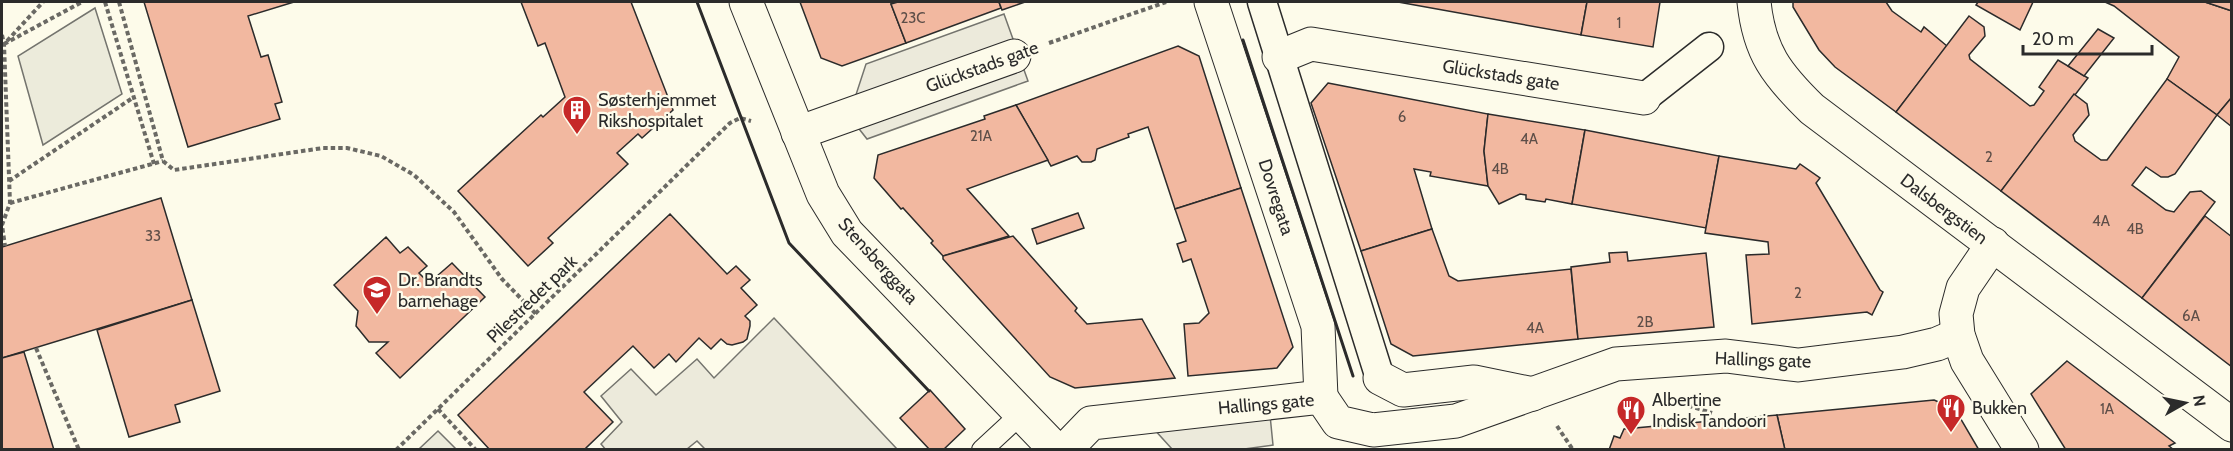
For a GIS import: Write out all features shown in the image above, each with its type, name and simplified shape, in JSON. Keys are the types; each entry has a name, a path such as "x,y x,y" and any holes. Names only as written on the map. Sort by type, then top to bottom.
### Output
{"street":[{"name":"Stensberggata","path":"746,2 823,194 847,233 1056,450"},
{"name":"Dovregata","path":"1211,2 1318,326 1321,397"},
{"path":"1262,2 1380,378 1403,390 1474,382 1534,394"},
{"name":"Dalsbergstien","path":"1754,2 1757,28 1769,57 1785,83 1812,110 1993,244 1963,288 1956,314 1959,335 1967,361 2022,450"},
{"name":"Glückstads gate","path":"1279,57 1311,44 1644,98 1709,47"},
{"name":"Glückstads gate","path":"798,133 1014,56"},
{"path":"1993,244 2232,426"},
{"name":"Hallings gate","path":"1065,450 1091,423 1321,397 1338,422 1372,430 1456,421 1616,364 1726,356 1798,365 1903,352 1937,344 1959,335"}],"lane":[{"path":"982,450 1022,413"}],"path":[{"path":"4,44 43,2"},
{"path":"4,44 82,2"},
{"path":"105,2 154,164"},
{"path":"119,2 163,161 174,170 323,148 347,148 381,156 414,175 454,212 502,279 536,314"},
{"name":"Glückstads gate","path":"1014,56 1166,2"},
{"path":"2,35 10,203 2,226 5,246"},
{"path":"9,181 134,97"},
{"name":"Pilestredet park","path":"396,450 730,123"},
{"path":"10,203 163,161"},
{"path":"36,348 79,450"},
{"path":"1671,400 1712,413"},
{"path":"438,409 476,450"}],"shaded area":[{"path":"95,8 122,94 43,145 18,56"},
{"path":"1004,14 1028,81 867,139 849,116 866,64"},
{"path":"774,318 897,449 706,450 697,441 687,449 606,450 601,444 622,422 601,396 631,369 656,395 697,359 714,378"},
{"path":"1270,415 1273,445 1237,450 1172,449 1153,428"},
{"path":"438,431 456,449 419,449"}],"building":[{"path":"144,2 294,2 248,16 261,57 268,55 282,102 275,104 280,119 188,147"},
{"name":"Søsterhjemmet Rikshospitalet","path":"521,2 631,2 673,110 642,138 638,134 617,153 628,164 548,238 553,243 528,266 458,191 541,115 543,117 565,97 545,43 538,46"},
{"path":"800,2 898,2 891,4 906,43 842,66 821,58"},
{"path":"898,2 999,2 1001,8 906,43 891,4"},
{"path":"999,2 1025,2 1002,10"},
{"path":"1398,2 1587,2 1581,35"},
{"path":"1587,2 1660,2 1653,47 1581,35"},
{"path":"1793,2 1886,2 1892,11 1921,32 1924,27 1947,46 1896,112 1835,67 1819,50 1793,7"},
{"path":"1978,2 2033,2 2020,30 1976,5"},
{"path":"2105,2 2205,2 2232,11 2232,97 2217,115 2167,79 2179,57 2114,6"},
{"path":"2205,2 2232,2 2232,11"},
{"path":"1969,16 1984,27 1985,36 1969,55 1970,59 2030,106 2034,105 2044,91 2039,87 2058,60 2088,78 2001,191 1896,112"},
{"path":"2098,29 2114,38 2084,76 2068,66"},
{"path":"1178,46 1199,56 1241,188 1175,209 1148,127 1097,149 1095,160 1091,162 1082,162 1077,156 1051,166 1016,105"},
{"path":"2167,79 2217,115 2175,174 2161,177 2146,167 2132,185 2166,210 2174,212 2190,192 2201,191 2215,202 2142,298 2001,191 2074,94 2087,104 2089,115 2073,135 2075,141 2101,160 2107,160"},
{"path":"1328,83 1488,114 1484,151 1488,186 1430,176 1431,172 1414,169 1432,229 1361,251 1311,103"},
{"path":"2232,97 2232,127 2217,115"},
{"path":"1016,105 1048,160 967,189 1009,236 943,256 931,243 933,241 874,178 878,155 985,119 984,116"},
{"path":"1488,114 1585,130 1572,204 1546,199 1545,202 1526,199 1526,195 1520,194 1499,204 1488,186 1484,151"},
{"path":"1585,130 1719,156 1706,228 1572,204"},
{"path":"1719,156 1796,169 1800,164 1820,178 1816,183 1883,292 1872,315 1867,312 1752,324 1746,255 1769,254 1768,242 1705,233"},
{"path":"1241,188 1293,347 1277,368 1188,376 1184,324 1199,323 1209,313 1191,259 1183,262 1177,244 1186,241 1175,209"},
{"path":"161,198 192,300 2,358 2,247"},
{"path":"1078,213 1084,228 1037,244 1032,229"},
{"path":"670,214 727,274 736,266 750,280 741,288 757,305 745,316 750,321 747,339 732,345 721,339 711,349 699,338 676,362 669,354 654,368 633,346 584,392 613,422 586,448 587,450 490,450 458,415"},
{"path":"2205,216 2232,237 2232,367 2142,298"},
{"path":"1432,229 1449,276 1458,281 1571,269 1578,339 1413,356 1391,344 1361,251"},
{"path":"1013,236 1077,308 1075,311 1087,324 1142,319 1175,378 1075,388 1050,377 943,259 943,256"},
{"path":"386,237 400,253 408,247 427,266 419,273 429,283 452,263 485,297 400,378 376,353 388,342 369,342 356,326 358,311 334,285"},
{"path":"1627,252 1628,261 1706,253 1714,327 1578,339 1571,267 1610,262 1609,253"},
{"path":"192,300 220,391 175,405 180,422 129,437 97,330"},
{"path":"24,352 54,450 2,450 2,358"},
{"path":"2067,361 2175,443 2169,446 2174,450 2066,450 2031,394"},
{"path":"930,390 965,429 943,450 930,450 900,418"},
{"path":"1934,400 1955,409 1979,450 1785,450 1777,415"},
{"path":"1777,415 1785,450 1609,450 1614,436 1620,438 1624,429"}],"wall":[{"path":"697,2 789,243 929,391"},
{"path":"1243,40 1353,376"}],"place":[{"name":"Søsterhjemmet Rikshospitalet","path":"577,136"},
{"name":"Dr. Brandts barnehage","path":"377,316"},
{"name":"Bukken","path":"1951,434"},
{"name":"Albertine Indisk Tandoori","path":"1631,436"}]}
